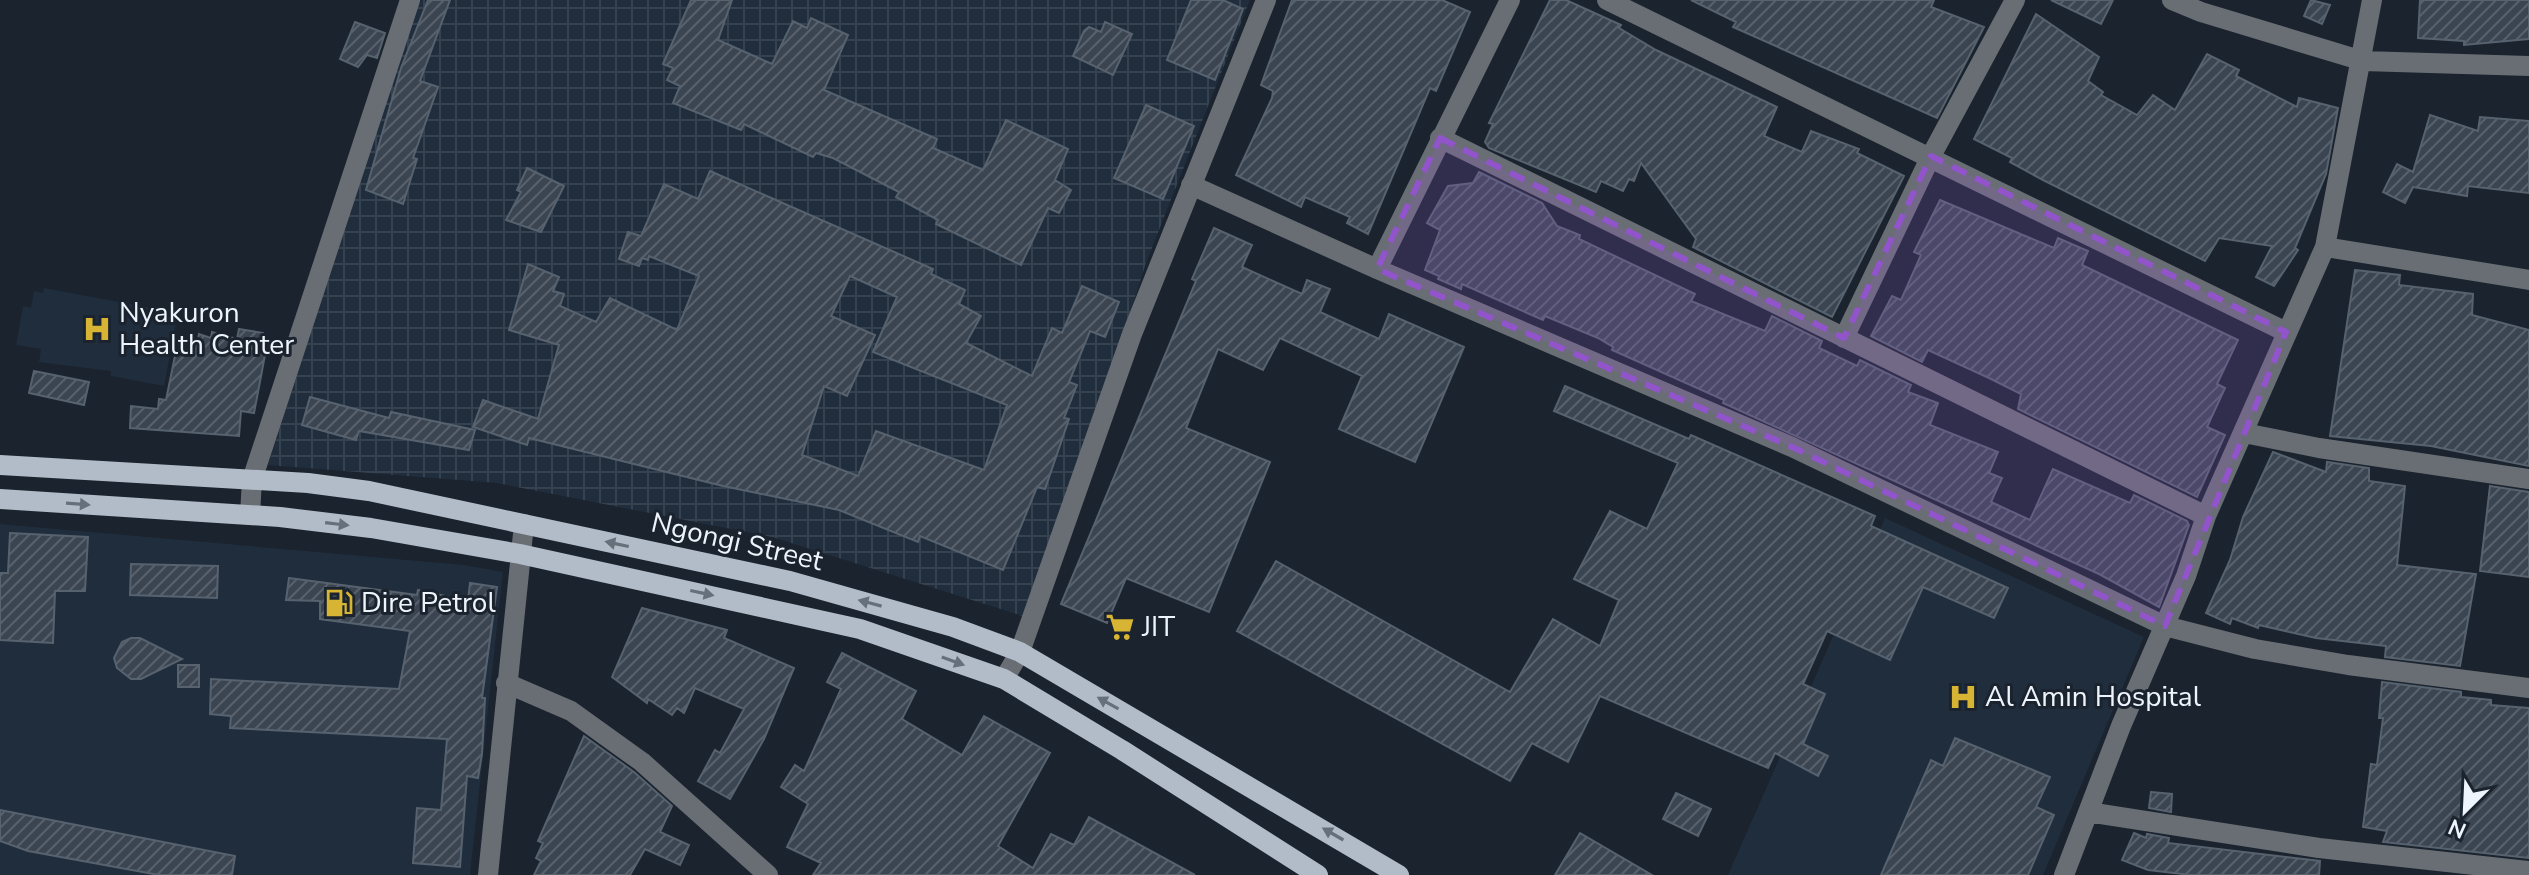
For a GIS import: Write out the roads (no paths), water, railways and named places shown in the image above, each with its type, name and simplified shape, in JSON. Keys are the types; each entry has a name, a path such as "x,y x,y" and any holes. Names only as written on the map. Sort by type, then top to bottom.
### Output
{"main road":[{"name":"Ngongi Street","path":"0,465 252,480 369,491 790,581 902,611 1020,652 1376,868 1399,875"},
{"name":"Ngongi Street","path":"0,499 250,515 371,528 520,554 860,629 1004,679 1318,875"}],"street":[{"path":"250,515 252,480 410,0"},
{"path":"1004,679 1020,652 1132,334 1266,0"},
{"path":"1377,269 1510,0"},
{"path":"1607,0 2286,332"},
{"path":"1844,338 1931,156 2015,0"},
{"path":"2172,0 2201,12 2363,61 2529,66"},
{"path":"2064,875 2206,516 2325,247 2363,61 2372,0"},
{"path":"1440,138 2206,516"},
{"path":"1191,185 1377,269 1792,447 2165,626 2255,649 2348,665 2529,688"},
{"path":"2325,247 2529,280"},
{"path":"2244,433 2319,448 2529,479"},
{"path":"488,875 524,524"},
{"path":"506,683 571,711 642,762 768,875"},
{"path":"2088,812 2319,848 2529,871"}],"place":[{"name":"Nyakuron Health Center","path":"97,329"},
{"name":"Dire Petrol","path":"339,603"},
{"name":"JIT","path":"1120,627"},
{"name":"Al Amin Hospital","path":"1963,697"}]}
